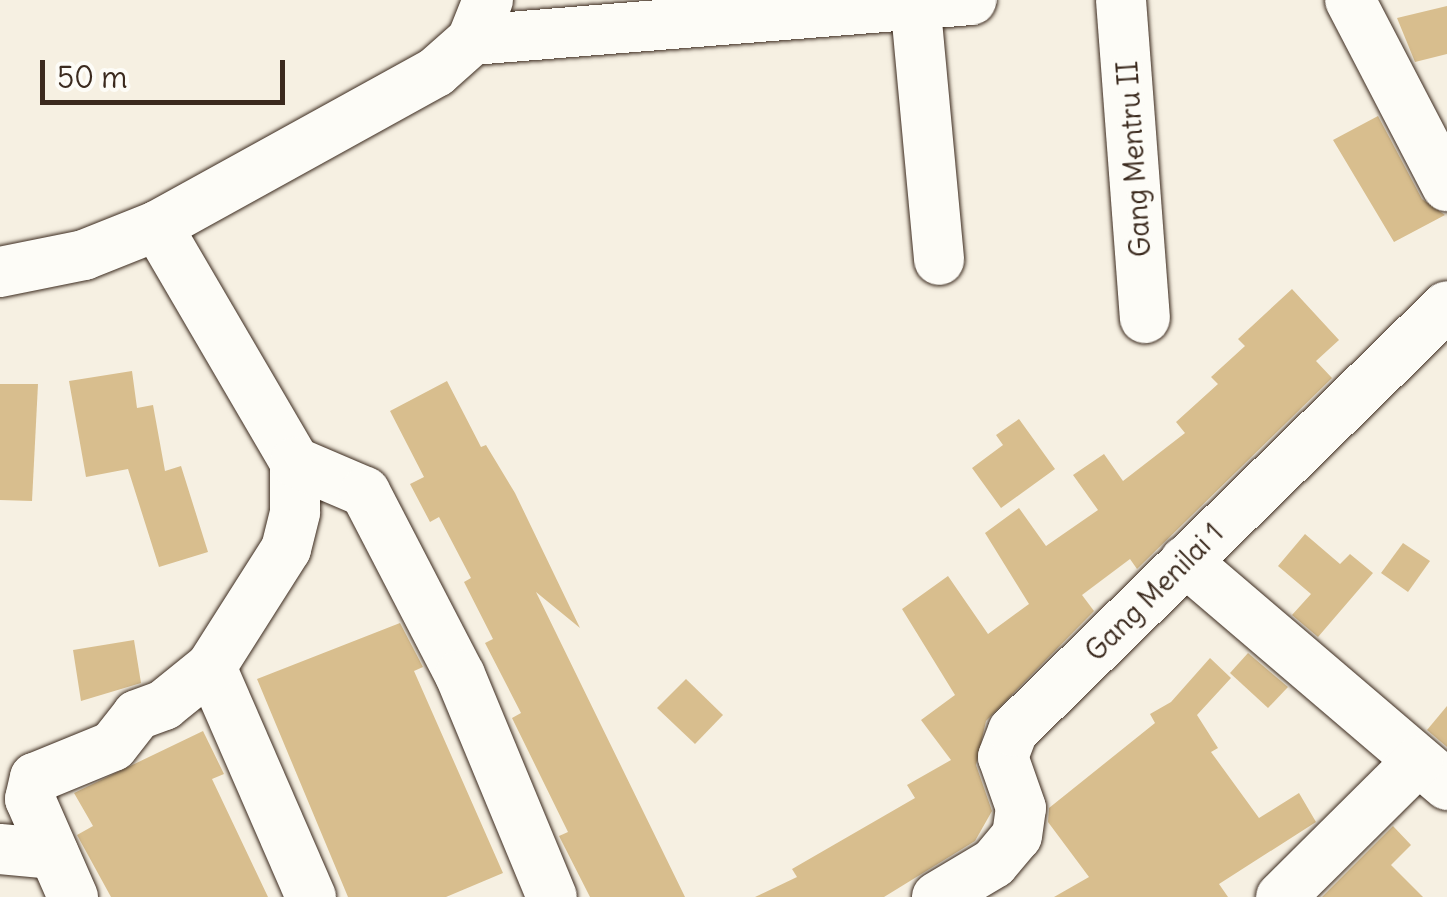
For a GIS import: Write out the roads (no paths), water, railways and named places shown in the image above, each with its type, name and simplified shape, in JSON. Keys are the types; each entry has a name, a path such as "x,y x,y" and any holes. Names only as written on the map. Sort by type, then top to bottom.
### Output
{"street":[{"path":"0,272 84,255 157,226 436,72 480,20 972,0"},
{"name":"Gang Mentru II","path":"1122,0 1145,318"},
{"path":"1350,0 1447,186"},
{"path":"915,2 938,260"},
{"path":"63,875 30,799 35,778 113,746 137,715 164,705 211,667 286,550 295,512 295,462 157,226"},
{"name":"Gang Menilai 1","path":"949,894 994,863 1016,836 1021,808 1003,757 1013,731 1445,313"},
{"path":"295,462 365,492 460,675 552,897"},
{"path":"1185,561 1432,773 1282,897"},
{"path":"211,667 311,897"},
{"path":"0,849 63,875"}]}
